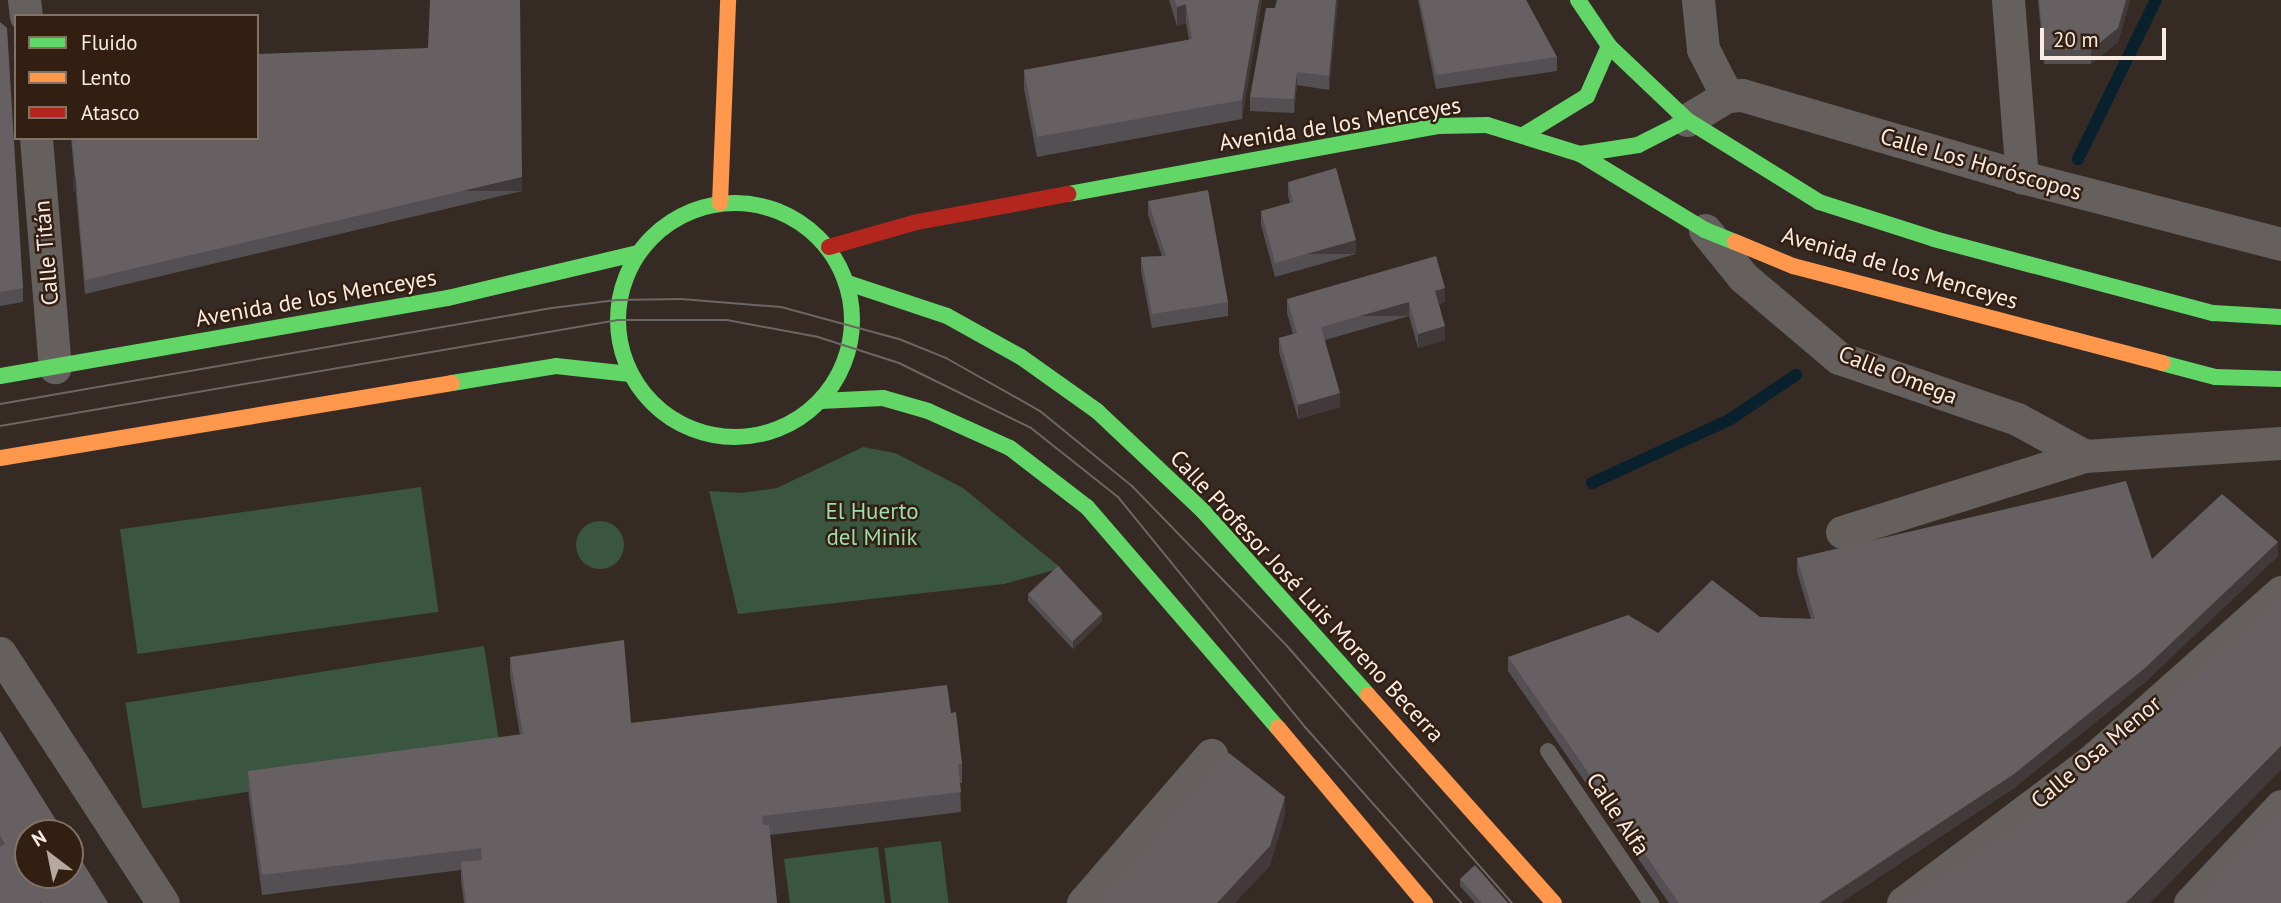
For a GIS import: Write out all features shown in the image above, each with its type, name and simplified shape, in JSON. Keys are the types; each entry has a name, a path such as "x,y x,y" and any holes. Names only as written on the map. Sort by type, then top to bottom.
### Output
{"main road":[{"path":"720,203 728,0"},
{"name":"Avenida de los Menceyes","path":"1578,0 1609,46 1687,120 1819,202 1861,218 2213,313 2281,317"},
{"path":"1525,134 1587,96 1609,46"},
{"path":"1580,155 1637,145 1687,120"},
{"name":"Avenida de los Menceyes","path":"829,247 918,222 1439,127 1487,125 1525,134 1580,155 1705,230 1793,266 2215,377 2281,379"},
{"path":"720,203 760,204 787,215 829,247 848,283 854,325 821,401 798,420 748,437 704,434 665,415 630,374 619,342 617,300 638,253 661,228 720,203"},
{"name":"Avenida de los Menceyes","path":"0,376 448,298 638,253"},
{"name":"Calle Profesor José Luis Moreno Becerra","path":"848,283 947,316 1021,357 1097,411 1203,511 1554,903"},
{"path":"0,457 556,366 630,374"},
{"path":"821,401 883,398 928,411 1010,449 1087,507 1163,591 1424,903"}],"street":[{"path":"1687,120 1727,96 1703,49 1698,0"},
{"path":"2008,0 2022,177"},
{"name":"Calle Los Horóscopos","path":"1727,96 1742,95 2022,177 2281,244"},
{"name":"Calle Titán","path":"36,140 55,367"},
{"name":"Calle Omega","path":"1705,230 1743,277 1839,358 2017,419 2085,456"},
{"path":"1842,532 2085,456 2281,443"},
{"name":"Calle Osa Menor","path":"1903,903 2089,763 2281,592"},
{"path":"0,653 163,903"},
{"path":"1083,903 1211,755"},
{"path":"2190,903 2281,806"}],"lane":[{"name":"Calle Alfa","path":"1548,751 1651,903"}],"green space":[{"name":"El Huerto del Minik","path":"863,447 895,453 963,488 1061,568 1004,584 738,614 709,491 742,493 777,488"},
{"path":"421,487 439,612 137,654 120,529"},
{"path":"600,521 617,528 624,545 617,562 600,569 583,562 576,545 583,528"},
{"path":"484,646 501,752 142,808 125,703"},
{"path":"941,841 949,903 891,903 884,848"},
{"path":"878,847 885,903 790,903 784,859"}],"building":[{"path":"430,0 520,0 522,177 85,280 72,140 259,140 259,54 428,48"},
{"path":"1175,0 1259,0 1242,100 1037,137 1024,70 1192,39 1186,4 1177,7"},
{"path":"1277,0 1336,0 1329,76 1297,72 1294,99 1250,97 1266,8 1275,8"},
{"path":"1420,0 1526,0 1557,57 1436,75"},
{"path":"2039,0 2126,0 2118,28 2091,50 2044,50"},
{"path":"0,22 7,28 23,288 0,292"},
{"path":"1336,168 1356,240 1275,263 1261,211 1293,202 1288,182"},
{"path":"1208,190 1228,302 1152,314 1141,257 1166,256 1148,201"},
{"path":"1436,256 1445,288 1435,291 1445,326 1418,334 1409,302 1321,327 1340,393 1298,405 1279,338 1297,333 1287,299"},
{"path":"2126,481 2152,559 2222,494 2278,542 2145,668 2014,774 1819,903 1679,903 1508,657 1628,615 1658,633 1712,580 1760,617 1815,619 1797,558"},
{"path":"1058,566 1102,614 1072,641 1028,594"},
{"path":"2281,597 2281,746 2126,903 1905,903 2048,807"},
{"path":"624,640 631,723 947,685 951,713 956,712 962,764 958,764 961,792 762,816 763,825 769,825 777,903 466,903 461,862 482,860 481,848 262,875 248,771 523,734 510,657"},
{"path":"0,731 55,819 14,819 14,889 84,889 84,864 108,903 0,903 0,847 5,844 0,835"},
{"path":"1229,753 1285,797 1270,846 1217,903 1099,903"},
{"path":"2281,811 2281,903 2195,903"},
{"path":"1475,865 1508,903 1482,903 1460,879"}],"waterway":[{"path":"2078,159 2156,0"},
{"path":"1592,483 1729,420 1796,375"}],"tram line":[{"path":"0,404 552,308 617,300 681,299 781,307 899,339 946,358 1040,411 1132,486 1287,646 1512,903"},
{"path":"0,426 618,320 727,320 818,337 899,363 1031,428 1118,497 1305,727 1461,903"}],"traffic: fast":[{"path":"1578,0 1609,46 1687,120 1819,202 1934,239 2213,313 2281,317"},
{"path":"1525,134 1587,96 1609,46"},
{"path":"1580,154 1638,145 1687,120"},
{"path":"1068,194 1439,126 1487,125 1580,154 1705,230 1735,242"},
{"path":"735,203 780,212 800,223 825,246 843,275 852,320 843,365 832,385 809,410 780,428 735,437 690,428 670,417 645,394 627,365 618,320 627,275 638,255 661,230 690,212 735,203"},
{"path":"0,376 448,298 638,253"},
{"path":"848,283 947,316 1021,357 1097,411 1203,511 1368,695"},
{"path":"2162,363 2215,377 2281,379"},
{"path":"452,383 556,366 630,374"},
{"path":"821,401 883,398 928,411 1010,448 1087,507 1278,728"}],"traffic: slow":[{"path":"720,203 728,0"},
{"path":"1735,242 1793,266 2162,363"},
{"path":"0,458 452,383"},
{"path":"1368,695 1554,903"},
{"path":"1278,728 1425,903"}],"traffic: jam":[{"path":"829,247 917,222 1068,194"}]}
